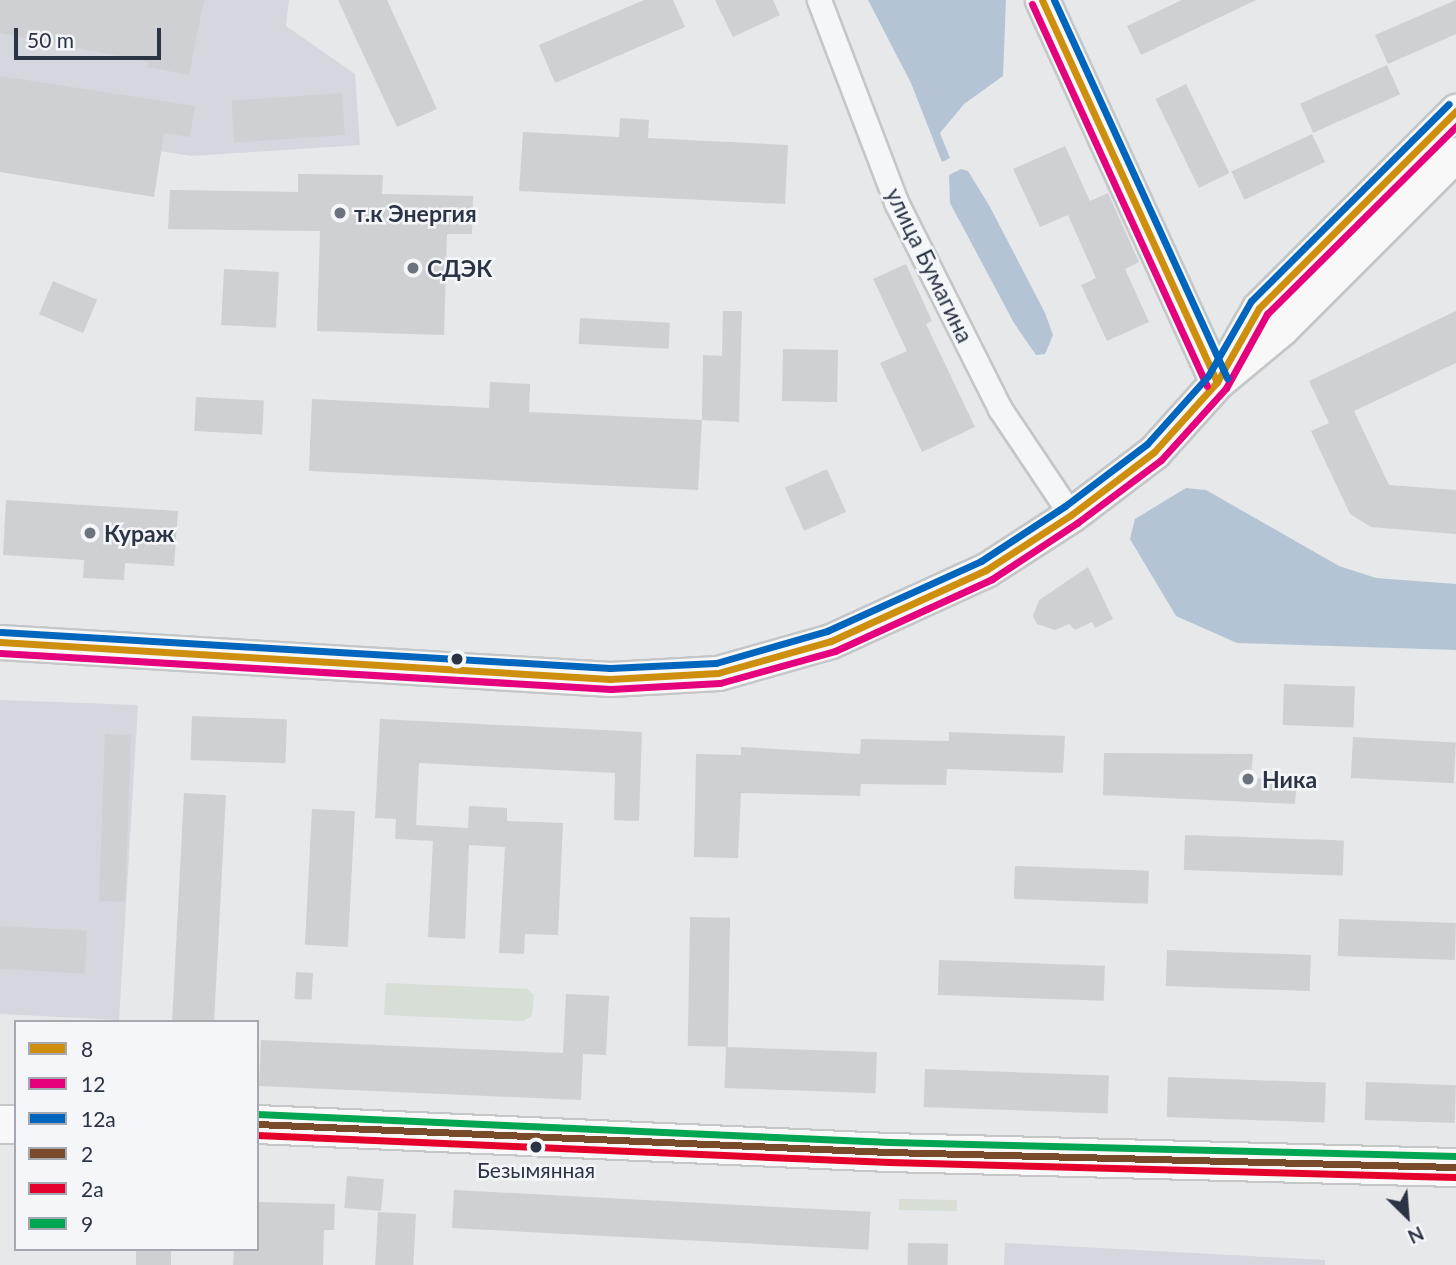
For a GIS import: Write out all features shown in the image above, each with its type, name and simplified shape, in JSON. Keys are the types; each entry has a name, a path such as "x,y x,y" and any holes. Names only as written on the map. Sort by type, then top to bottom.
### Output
{"main road":[{"path":"1042,0 1217,382"},
{"path":"1217,382 1259,308 1456,111"},
{"path":"0,642 523,676 693,676 750,666 831,641 986,569 1071,515 1154,452 1217,382 1282,327 1456,154"},
{"path":"259,1124 903,1152 1456,1167"}],"street":[{"name":"улица Бумагина","path":"819,0 897,204 1000,409 1071,515"}],"shaded area":[{"path":"0,0 289,0 286,26 355,74 360,145 191,156 0,125"},
{"path":"0,700 138,705 119,1020 0,1014"},
{"path":"386,983 527,989 534,995 532,1016 523,1021 384,1015"},
{"path":"899,1199 957,1200 957,1211 899,1210"},
{"path":"1005,1243 1325,1260 1325,1265 1004,1265"}],"water":[{"path":"868,0 1006,0 1003,76 964,104 940,133 950,158 942,162 911,83"},
{"path":"961,169 968,171 990,207 1045,313 1053,335 1045,354 1036,355 1014,323 950,203 949,175"},
{"path":"1186,488 1206,490 1339,566 1376,578 1456,584 1456,650 1237,643 1176,616 1130,539 1135,519"}],"building":[{"path":"0,0 204,0 189,75 147,67 149,62 0,33"},
{"path":"338,0 387,0 437,109 397,127"},
{"path":"644,0 673,0 685,27 555,83 539,45"},
{"path":"715,0 773,0 780,15 733,37"},
{"path":"1182,0 1256,0 1141,55 1127,26"},
{"path":"1456,0 1456,34 1388,64 1375,35"},
{"path":"1387,65 1400,94 1313,133 1300,104"},
{"path":"0,76 195,106 190,137 164,133 154,197 0,172"},
{"path":"1186,84 1229,173 1199,188 1155,99"},
{"path":"342,93 345,135 234,143 231,101"},
{"path":"620,118 649,120 648,138 788,145 785,204 519,191 523,132 619,137"},
{"path":"1312,134 1325,162 1244,200 1231,172"},
{"path":"1065,146 1090,201 1108,193 1139,262 1125,269 1149,322 1107,341 1081,285 1096,278 1068,215 1040,227 1013,169"},
{"path":"298,174 383,175 382,194 473,196 472,234 447,234 444,335 317,331 320,231 168,229 170,190 298,192"},
{"path":"906,264 932,321 926,324 975,427 922,452 880,363 907,351 873,279"},
{"path":"224,269 279,272 276,328 221,325"},
{"path":"53,281 97,300 83,333 39,314"},
{"path":"723,311 742,311 739,422 702,420 703,355 722,356"},
{"path":"1456,311 1456,363 1354,411 1389,485 1456,490 1456,534 1371,527 1350,514 1311,431 1329,423 1309,381"},
{"path":"580,318 670,323 669,349 579,344"},
{"path":"783,349 838,350 837,402 782,401"},
{"path":"490,382 530,384 529,412 702,420 698,490 309,471 312,399 489,408"},
{"path":"196,397 264,401 262,435 194,431"},
{"path":"827,469 846,512 804,531 785,488"},
{"name":"Кураж","path":"6,500 178,511 174,566 125,563 124,580 83,578 84,560 3,555"},
{"path":"1088,567 1113,619 1095,628 1092,622 1075,630 1069,624 1055,630 1037,624 1033,616 1039,600"},
{"path":"1284,684 1355,686 1354,727 1283,725"},
{"path":"192,716 287,719 285,763 190,760"},
{"path":"380,719 642,732 639,821 614,820 615,773 419,763 416,825 468,828 469,806 507,808 507,821 563,823 558,935 525,934 524,954 499,953 505,847 469,845 465,939 428,937 433,841 395,839 396,819 375,818"},
{"path":"949,732 1065,736 1063,773 947,769 946,785 861,784 860,796 741,793 738,858 694,857 696,754 741,755 741,747 860,754 861,739 949,741"},
{"path":"105,734 131,735 125,902 99,901"},
{"path":"1353,737 1456,742 1454,783 1351,778"},
{"path":"1104,753 1253,754 1251,778 1297,780 1295,804 1103,795"},
{"path":"184,793 226,795 214,1020 172,1020"},
{"path":"312,809 355,811 348,947 305,945"},
{"path":"1185,835 1344,841 1343,876 1184,870"},
{"path":"1015,866 1149,871 1148,904 1014,899"},
{"path":"690,917 730,918 728,1047 688,1046"},
{"path":"1339,919 1456,923 1455,960 1338,956"},
{"path":"0,926 87,931 85,973 0,969"},
{"path":"1167,950 1311,955 1310,991 1166,986"},
{"path":"939,960 1105,966 1104,1001 938,995"},
{"path":"296,972 313,973 312,1000 295,999"},
{"path":"566,994 609,996 606,1055 583,1054 581,1100 259,1086 261,1040 563,1053"},
{"path":"726,1047 877,1052 875,1093 725,1088"},
{"path":"925,1069 1109,1075 1108,1113 924,1107"},
{"path":"1168,1077 1326,1083 1325,1122 1167,1117"},
{"path":"1366,1082 1456,1085 1455,1123 1365,1120"},
{"path":"347,1176 384,1179 381,1211 344,1208"},
{"path":"454,1190 870,1212 868,1250 452,1228"},
{"path":"259,1202 335,1204 334,1230 324,1230 323,1265 233,1265 234,1251 259,1251"},
{"path":"378,1212 416,1214 413,1265 375,1265"},
{"path":"908,1243 948,1244 948,1265 908,1265"},
{"path":"136,1251 171,1251 171,1265 136,1265"}],"transit line":[{"name":"8","path":"1042,0 1217,382"},
{"name":"12а","path":"1054,0 1227,378"},
{"name":"12","path":"1032,4 1207,386"},
{"name":"12а","path":"1,632 610,668 716,663 827,631 981,561 1065,506 1147,444 1208,376 1251,301 1449,104"},
{"name":"8","path":"0,642 610,679 718,673 831,641 986,570 1071,515 1154,452 1217,382 1259,308 1456,111"},
{"name":"12","path":"0,653 611,689 720,683 835,651 992,579 1077,523 1161,460 1226,388 1267,314 1456,126"},
{"name":"9","path":"259,1114 889,1142 1456,1156"},
{"name":"2","path":"259,1124 889,1152 1456,1167"},
{"name":"2а","path":"259,1135 889,1162 1456,1177"}],"place":[{"name":"т.к Энергия","path":"340,213"},
{"name":"СДЭК","path":"413,268"},
{"name":"Кураж","path":"90,533"},
{"name":"Ника","path":"1248,779"},
{"name":"Безымянная","path":"536,1147"}]}
